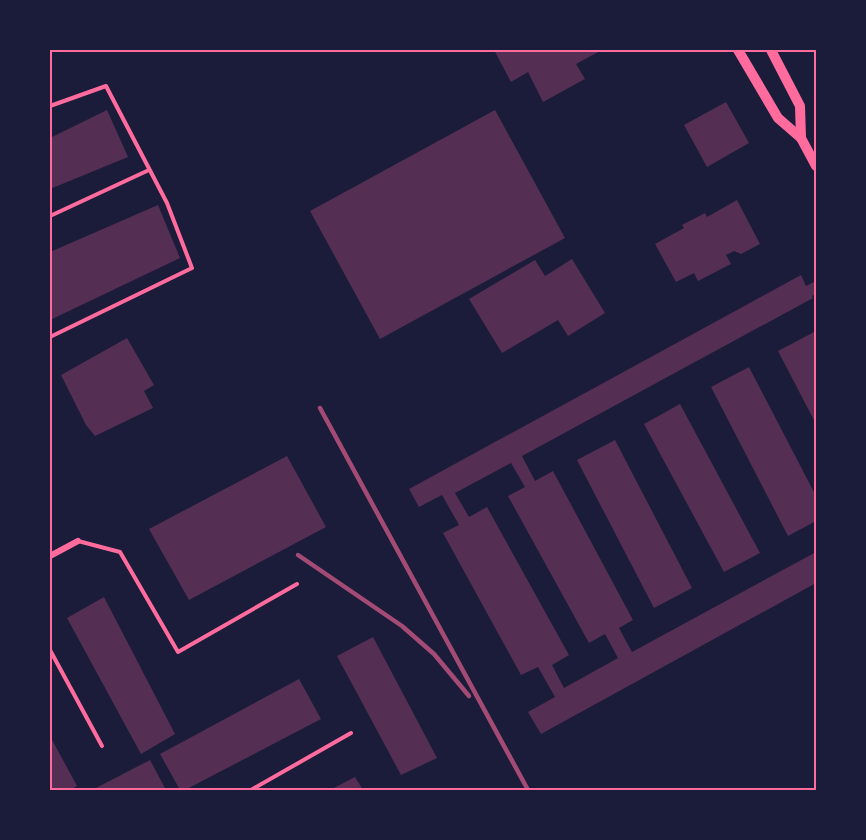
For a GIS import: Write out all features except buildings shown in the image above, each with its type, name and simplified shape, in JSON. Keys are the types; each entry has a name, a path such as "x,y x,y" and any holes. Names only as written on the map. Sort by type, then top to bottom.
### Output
{"main road":[{"path":"738,50 778,118 801,138 816,165"},
{"path":"771,50 800,106 801,138"}],"street":[{"path":"50,556 78,541"}],"lane":[{"path":"50,106 106,87 167,203 192,268 50,337"},
{"path":"50,216 149,170"},
{"path":"78,541 120,552 178,652 297,584"},
{"path":"50,650 102,746"},
{"path":"251,790 351,733"}],"railway":[{"path":"320,408 528,790"},
{"path":"298,555 402,626 434,654 469,696"}]}
